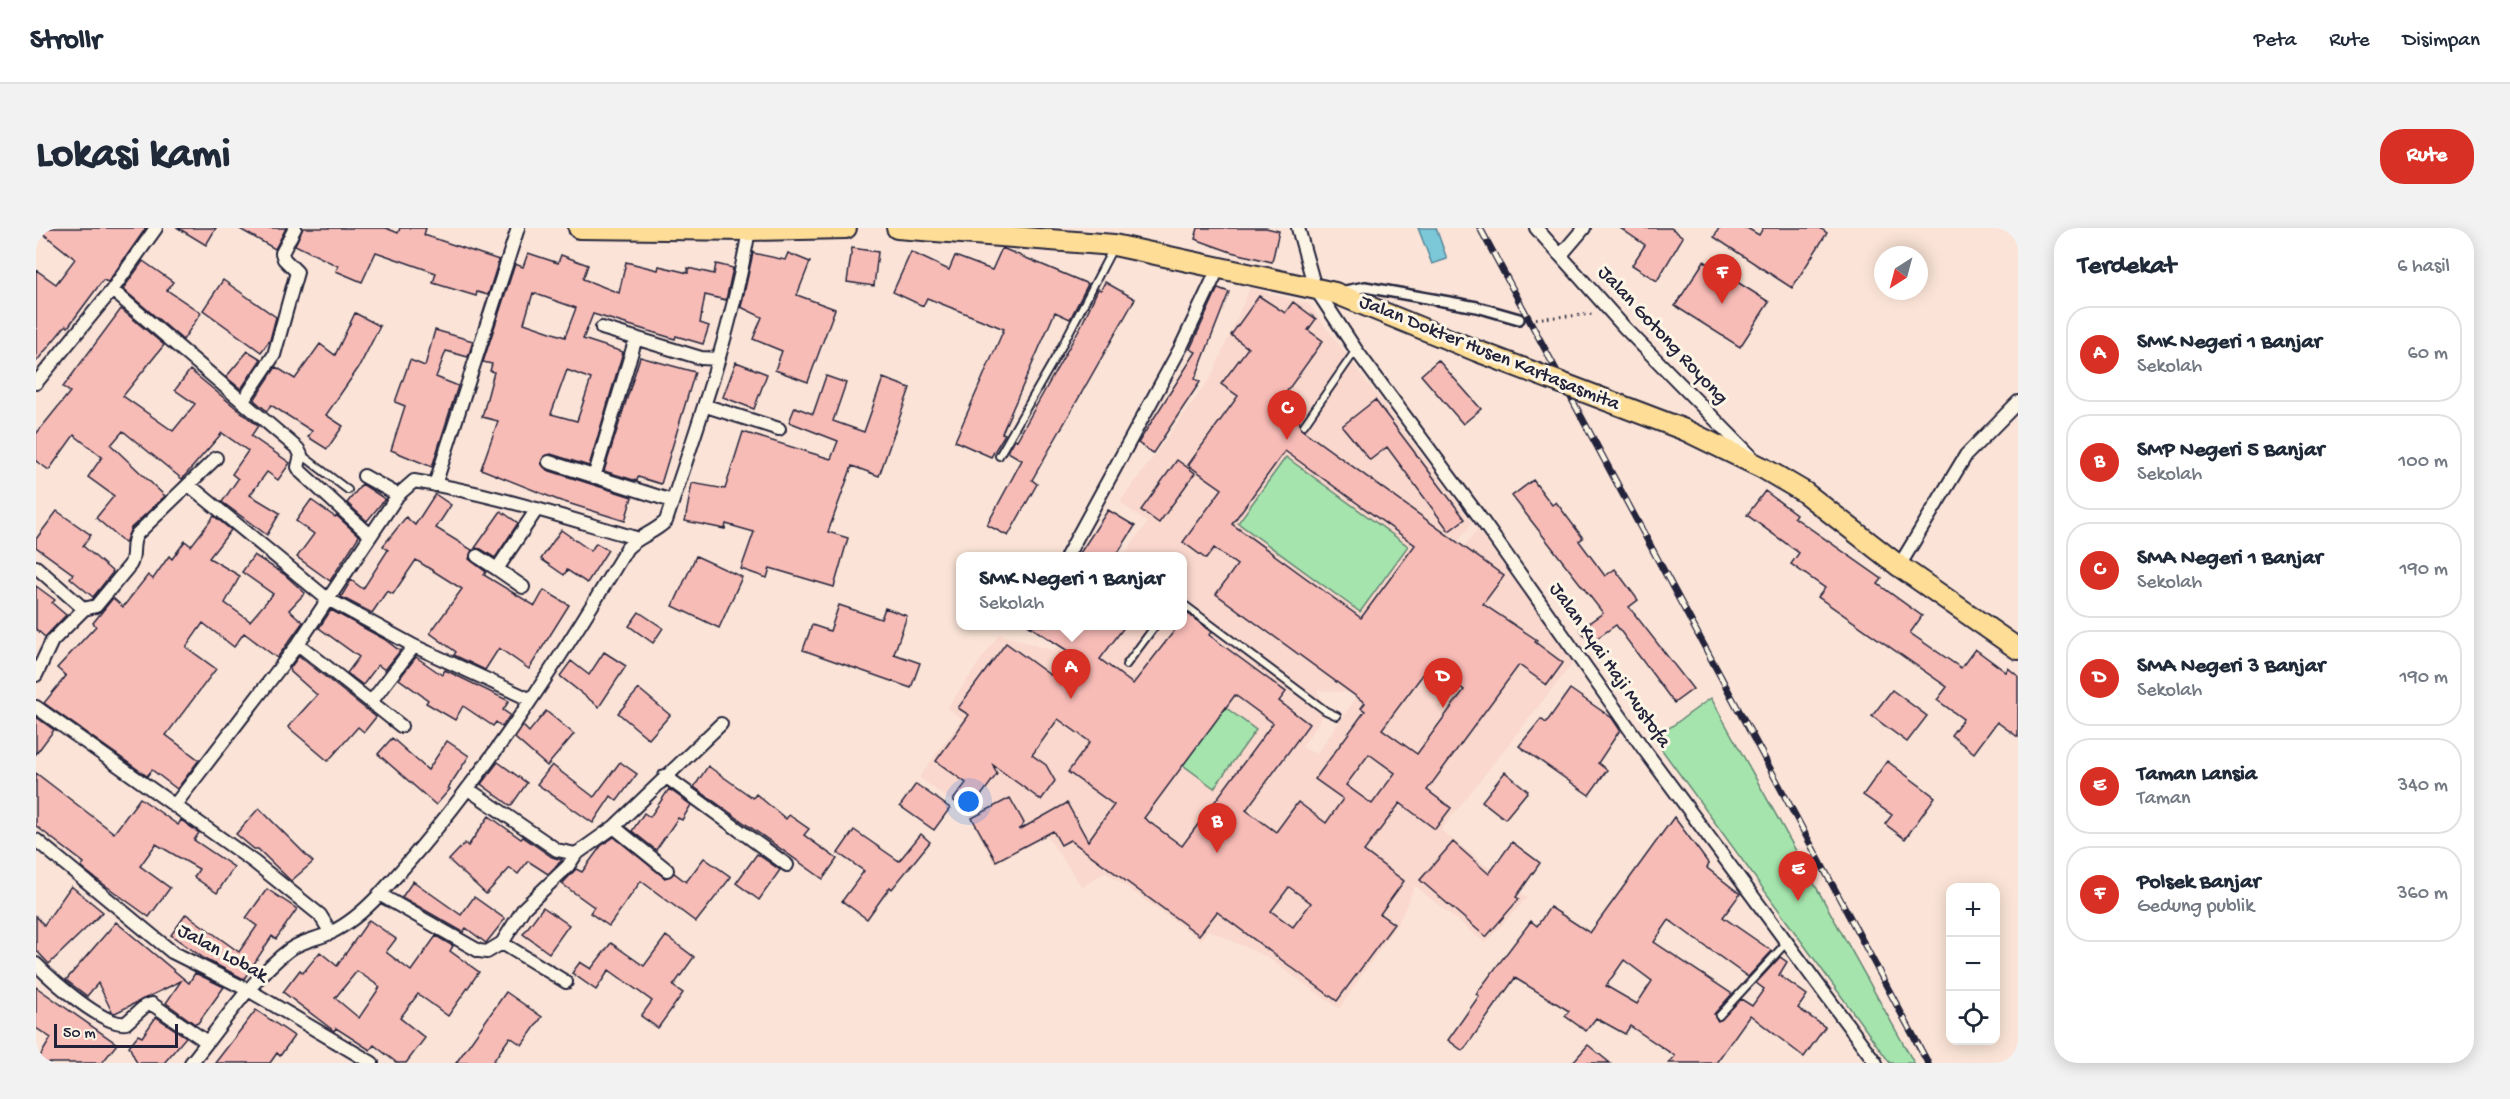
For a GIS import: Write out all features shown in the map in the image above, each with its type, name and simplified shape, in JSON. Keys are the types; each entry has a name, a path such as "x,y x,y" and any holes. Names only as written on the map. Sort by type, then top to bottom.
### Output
{"main road":[{"path":"579,228 749,230 846,228"},
{"name":"Jalan Dokter Husen Kartasasmita","path":"899,228 1114,245 1335,293 1477,351 1685,430 1763,468 1804,492 1899,566 2018,649"}],"street":[{"path":"37,381 112,290 156,228"},
{"path":"243,401 274,355 281,335 297,272 282,254 295,228"},
{"path":"435,484 518,228"},
{"name":"Jalan Kyai Haji Mustofa","path":"1298,228 1315,288 1356,350 1481,519 1643,748 1876,1063"},
{"name":"Jalan Gotong Royong","path":"1536,228 1611,313 1701,408 1763,468"},
{"path":"1560,255 1584,228"},
{"path":"191,1063 270,966 290,949 331,933 356,917 380,894 468,789 585,618 627,548 636,538 657,530 666,521 706,406 737,297 749,230"},
{"path":"1069,552 1181,347 1219,267"},
{"path":"1335,293 1365,287 1477,308 1519,319"},
{"path":"112,290 243,401 301,455 298,467 301,472 370,535"},
{"path":"602,328 701,358 719,359"},
{"path":"594,477 636,338"},
{"path":"1899,566 1966,455 2018,402"},
{"path":"706,406 779,429"},
{"path":"36,675 52,641 84,609 96,606 130,565 134,559 132,542 137,534 216,458"},
{"path":"549,462 672,501"},
{"path":"364,476 398,495"},
{"path":"174,806 298,644 326,598 398,495 414,481 537,509 636,538"},
{"path":"189,485 326,598 414,646 529,699"},
{"path":"498,569 537,509"},
{"path":"477,556 523,587"},
{"path":"36,567 84,609"},
{"path":"298,644 401,726"},
{"path":"371,702 414,646"},
{"path":"36,706 254,862 320,915 331,933"},
{"path":"380,894 479,951 487,952 502,943 524,908 568,866 576,854 614,827 721,724"},
{"path":"665,776 787,865"},
{"path":"468,789 557,850 576,854"},
{"path":"614,827 667,870"},
{"name":"Jalan Lobak","path":"36,840 172,951 250,991 352,1058 372,1063"},
{"path":"502,943 566,982"},
{"path":"36,964 54,981 112,1022 126,1023 145,1006 152,1004 207,1042"}],"lane":[{"path":"999,456 1062,346 1114,245"},
{"path":"1304,425 1356,350"},
{"path":"301,455 348,490"},
{"path":"1187,607 1326,711 1337,716"},
{"path":"1126,665 1152,630"},
{"path":"1719,1016 1788,942"}],"path":[{"path":"1519,319 1611,313"}],"shaded area":[{"path":"1250,288 1309,304 1472,523 1349,693 1317,690 1326,711 1302,747 1316,754 1477,529 1570,655 1573,663 1441,830 1527,898 1485,943 1415,886 1401,918 1339,1009 1265,956 1208,930 1201,940 1105,872 1082,887 1045,834 1038,841 994,864 969,815 919,777 962,719 947,708 999,634 1054,651 1070,630 1187,630 1187,552 1126,552 1147,523 1120,502 1211,377"}],"green space":[{"path":"1286,457 1408,546 1360,612 1238,523"},
{"path":"1711,698 1914,1063 1890,1063 1654,739"},
{"path":"1225,707 1256,730 1214,788 1183,765"}],"water":[{"path":"1418,228 1436,228 1447,259 1432,264"}],"building":[{"path":"36,228 146,228 108,282 103,280 68,327 66,325 36,362 36,270 56,284 75,259"},
{"path":"178,228 216,228 206,245"},
{"path":"238,228 286,228 275,249"},
{"path":"303,228 386,228 398,233 400,228 426,228 424,235 499,260 488,295 477,292 476,296 433,283 436,273 376,252 362,282 336,271 338,266 295,245"},
{"path":"1198,228 1266,228 1279,231 1272,262 1231,252 1195,239"},
{"path":"1620,228 1671,228 1683,237 1657,281 1632,265 1645,245"},
{"path":"1719,228 1747,228 1759,235 1763,228 1820,228 1827,233 1792,288 1714,237"},
{"path":"852,248 878,252 874,286 847,282"},
{"path":"1002,248 1088,284 1070,319 1055,312 1002,433 1005,434 991,457 955,441 1004,329 927,298 923,306 893,292 911,252 949,270 955,256 992,270"},
{"path":"528,253 558,263 561,255 588,265 583,279 619,293 626,262 658,270 659,266 688,273 688,268 714,274 716,264 733,268 726,300 705,295 700,323 709,326 703,344 676,336 675,339 593,314 583,339 623,352 589,466 551,454 544,456 541,463 547,470 632,497 625,521 558,500 481,469 498,421 482,417 494,372 490,371 492,364 483,362 515,264 523,267","holes":["533,293 576,308 565,337 524,323","567,370 591,379 577,421 551,414"]},
{"path":"753,253 785,260 788,253 810,262 797,295 835,309 808,382 775,370 782,351 753,339 762,317 741,307"},
{"path":"143,261 173,282 167,290 201,313 183,340 123,289"},
{"path":"1704,261 1769,302 1740,347 1675,306"},
{"path":"223,280 276,317 270,340 261,352 203,310"},
{"path":"1105,282 1135,299 1032,480 1037,484 1008,536 987,525 1022,460 1008,452 1082,324 1098,289 1101,290"},
{"path":"1218,288 1229,292 1195,379 1200,382 1153,453 1138,443 1196,352 1190,349"},
{"path":"1259,296 1285,313 1293,302 1316,319 1308,330 1323,341 1277,405 1300,422 1301,429 1504,576 1483,604 1537,640 1535,642 1563,663 1547,685 1519,665 1427,790 1451,808 1435,829 1400,803 1364,851 1404,881 1380,914 1394,924 1337,1001 1217,912 1199,935 1070,840 1061,845 1053,831 996,861 972,818 1010,798 1024,823 1019,830 1067,803 1088,841 1114,805 1068,772 1090,742 1058,719 1032,755 1046,765 1055,781 1041,800 993,765 997,774 969,812 953,800 966,783 936,761 969,715 958,708 1006,643 1050,675 1068,651 1035,630 1122,630 1100,659 1133,684 1175,630 1187,630 1187,613 1212,632 1209,635 1286,692 1279,701 1309,724 1246,810 1276,832 1298,802 1326,823 1343,799 1315,779 1365,711 1361,708 1365,703 1216,594 1237,565 1214,548 1206,559 1183,542 1222,489 1188,465 1238,396 1221,384 1248,348 1231,335","holes":["1285,451 1415,545 1361,618 1232,524","1430,665 1464,690 1417,754 1382,729","1235,695 1273,723 1182,846 1144,818","1369,754 1395,773 1372,804 1346,785","1289,887 1311,903 1293,927 1271,911"]},
{"path":"121,309 164,345 123,396 173,431 195,404 175,390 190,370 258,426 251,436 290,463 278,480 267,472 250,495 280,513 267,535 222,502 238,479 232,474 248,451 222,433 182,479 123,431 111,445 165,496 131,528 125,543 96,518 114,496 88,477 102,457 74,435 49,470 36,461 36,434 70,392 63,387"},
{"path":"355,313 380,326 359,367 326,415 343,426 327,449 308,437 312,431 271,405 267,411 254,400 276,367 295,379 320,344 335,355"},
{"path":"435,330 473,341 468,357 446,351 436,377 458,386 432,467 391,450 405,406 395,402 410,360 425,366"},
{"path":"248,351 261,359 241,389 226,377"},
{"path":"640,357 695,372 661,484 638,477 637,481 604,471"},
{"path":"1438,360 1481,409 1463,424 1421,375"},
{"path":"736,362 767,374 754,409 723,397"},
{"path":"826,376 846,383 833,421 864,432 883,378 910,388 879,476 852,466 828,532 848,538 834,587 770,568 767,578 741,569 754,532 726,524 725,529 685,521 692,483 725,489 743,432 831,459 838,441 789,422 795,407 813,414"},
{"path":"1375,400 1465,519 1449,531 1387,447 1370,460 1342,426"},
{"path":"1177,460 1195,473 1159,523 1141,510"},
{"path":"1533,480 1552,505 1556,502 1583,538 1579,541 1605,576 1615,569 1638,600 1629,607 1693,689 1674,703 1616,625 1590,643 1580,629 1603,613 1512,496"},
{"path":"362,484 385,499 367,521 347,503"},
{"path":"1765,491 1796,514 1794,517 1882,579 1878,584 1922,616 1910,633 1961,668 1975,649 2006,672 2008,668 2018,676 2018,737 1997,722 1974,753 1951,735 1963,719 1937,700 1947,687 1818,597 1825,588 1791,564 1799,553 1747,515"},
{"path":"435,494 451,505 436,528 472,550 469,559 486,572 484,575 535,606 544,590 569,605 529,669 499,648 485,670 454,655 456,652 430,633 462,589 416,560 393,594 387,591 372,613 341,597 351,580 363,589 388,550 383,546 406,517 415,525"},
{"path":"311,500 335,517 337,516 359,536 330,581 297,557 314,534 296,521"},
{"path":"1108,510 1135,526 1119,552 1081,552"},
{"path":"57,511 91,535 83,546 113,572 93,597 70,578 73,574 36,547 36,539"},
{"path":"501,511 518,523 495,558 475,548"},
{"path":"214,516 231,530 209,558 240,576 225,603 250,621 273,594 242,572 254,555 284,574 305,593 289,610 303,622 277,658 244,633 234,647 203,623 186,647 216,669 166,735 199,760 177,789 152,770 147,776 44,703 66,676 57,668 96,626 93,623 113,598 123,607 148,575 153,579 169,556 172,559 185,541 191,546"},
{"path":"561,530 591,551 596,543 608,550 587,583 567,570 564,575 541,559"},
{"path":"696,556 742,577 719,628 673,606"},
{"path":"36,586 55,600 52,603 66,615 45,637 36,629"},
{"path":"839,605 881,619 885,608 907,616 894,654 920,663 911,688 803,650 812,625 830,631"},
{"path":"331,610 384,639 400,651 385,670 378,665 363,685 347,673 359,657 319,628"},
{"path":"639,612 663,628 653,643 629,626"},
{"path":"604,652 626,666 599,707 560,676 571,661 589,675"},
{"path":"299,656 376,717 364,732 358,727 328,761 288,727 317,695 291,672 290,668"},
{"path":"416,657 442,675 445,670 509,701 503,710 510,715 502,727 496,722 493,726 463,706 455,720 426,703 428,700 399,679"},
{"path":"639,689 670,715 649,739 618,713"},
{"path":"1570,689 1612,718 1620,730 1598,763 1607,770 1589,795 1519,746 1541,719 1546,723"},
{"path":"1892,690 1927,716 1907,742 1872,716"},
{"path":"546,711 574,734 547,766 515,738 523,726 529,732"},
{"path":"36,717 54,730 36,754"},
{"path":"392,738 428,770 447,741 469,756 448,788 450,789 436,805 378,754"},
{"path":"1887,761 1935,797 1905,839 1885,824 1892,815 1863,795"},
{"path":"498,762 527,783 511,806 481,784"},
{"path":"620,762 637,774 617,801 611,796 593,823 537,784 552,765 594,797"},
{"path":"708,766 753,798 756,794 786,819 789,815 809,829 804,835 837,859 823,879 694,787"},
{"path":"1505,772 1528,791 1505,819 1482,801"},
{"path":"36,773 114,833 140,798 178,825 181,820 199,833 194,840 234,867 217,893 194,877 199,869 156,844 140,866 170,888 149,917 81,867 84,863 36,826"},
{"path":"916,784 950,808 934,830 900,806"},
{"path":"669,789 691,805 682,820 678,818 656,850 632,831 644,813 650,817"},
{"path":"259,808 313,862 291,881 258,849 254,849 236,834"},
{"path":"489,816 521,839 523,837 552,857 562,860 548,874 528,861 518,874 510,868 486,894 449,860 465,843 468,846"},
{"path":"1674,817 1709,864 1707,868 1740,894 1723,917 1772,951 1748,977 1669,920 1654,942 1732,994 1714,1014 1718,1021 1741,999 1752,1006 1764,989 1756,983 1780,957 1787,962 1779,975 1807,995 1798,1008 1825,1027 1804,1057 1750,1015 1716,1063 1669,1063 1675,1056 1630,1026 1625,1034 1596,1018 1586,1031 1565,1016 1569,1011 1515,978 1463,1051 1448,1040 1479,996 1476,994 1531,921 1537,926 1550,907 1590,933","holes":["1624,960 1652,981 1637,1004 1606,986"]},
{"path":"854,830 899,861 921,834 930,842 892,889 890,887 867,919 842,901 864,871 838,853"},
{"path":"614,837 665,878 674,873 686,882 704,858 731,877 696,922 641,881 609,926 590,913 594,907 562,884 576,869 582,872 601,846"},
{"path":"1453,842 1489,874 1512,842 1540,863 1516,897 1519,899 1486,937 1420,880"},
{"path":"757,854 780,870 759,900 736,883"},
{"path":"413,881 461,915 474,897 505,919 486,943 466,928 463,932 402,897"},
{"path":"71,886 103,912 49,964 36,950 36,916 44,925"},
{"path":"267,889 297,909 276,939 272,936 244,979 205,959 171,935 186,914 239,952 257,926 246,918"},
{"path":"543,907 569,925 549,953 523,934"},
{"path":"369,920 396,939 386,952 411,971 436,936 453,946 450,951 479,972 448,1016 418,994 400,1018 425,1038 406,1063 397,1063 374,1045 370,1050 336,1028 334,1031 283,992 300,970 303,973 320,952 337,966","holes":["357,971 380,987 359,1018 335,998"]},
{"path":"116,922 189,983 195,973 224,987 198,1023 195,1024 166,1003 181,981 115,1013 112,1012 98,983 87,996 66,980"},
{"path":"666,936 694,957 673,986 683,993 658,1028 641,1016 652,1001 609,970 596,990 572,973 580,962 591,969 611,943 644,966"},
{"path":"36,987 117,1044 102,1063 36,1063 51,1038 36,1028"},
{"path":"506,992 542,1017 522,1045 510,1037 492,1063 456,1063"},
{"path":"256,1010 294,1036 280,1056 277,1053 270,1063 215,1063"},
{"path":"156,1017 186,1037 164,1063 137,1063 129,1046 138,1035 142,1037"},
{"path":"1588,1045 1610,1063 1572,1063"}],"railway":[{"path":"1480,228 1928,1063"}],"place":[{"name":"Polsek Banjar","path":"1722,304"},
{"name":"SMA Negeri 1 Banjar","path":"1287,440"},
{"name":"SMK Negeri 1 Banjar","path":"1071,699"},
{"name":"SMA Negeri 3 Banjar","path":"1443,708"},
{"name":"SMP Negeri 5 Banjar","path":"1217,853"},
{"name":"Taman Lansia","path":"1798,901"}]}
